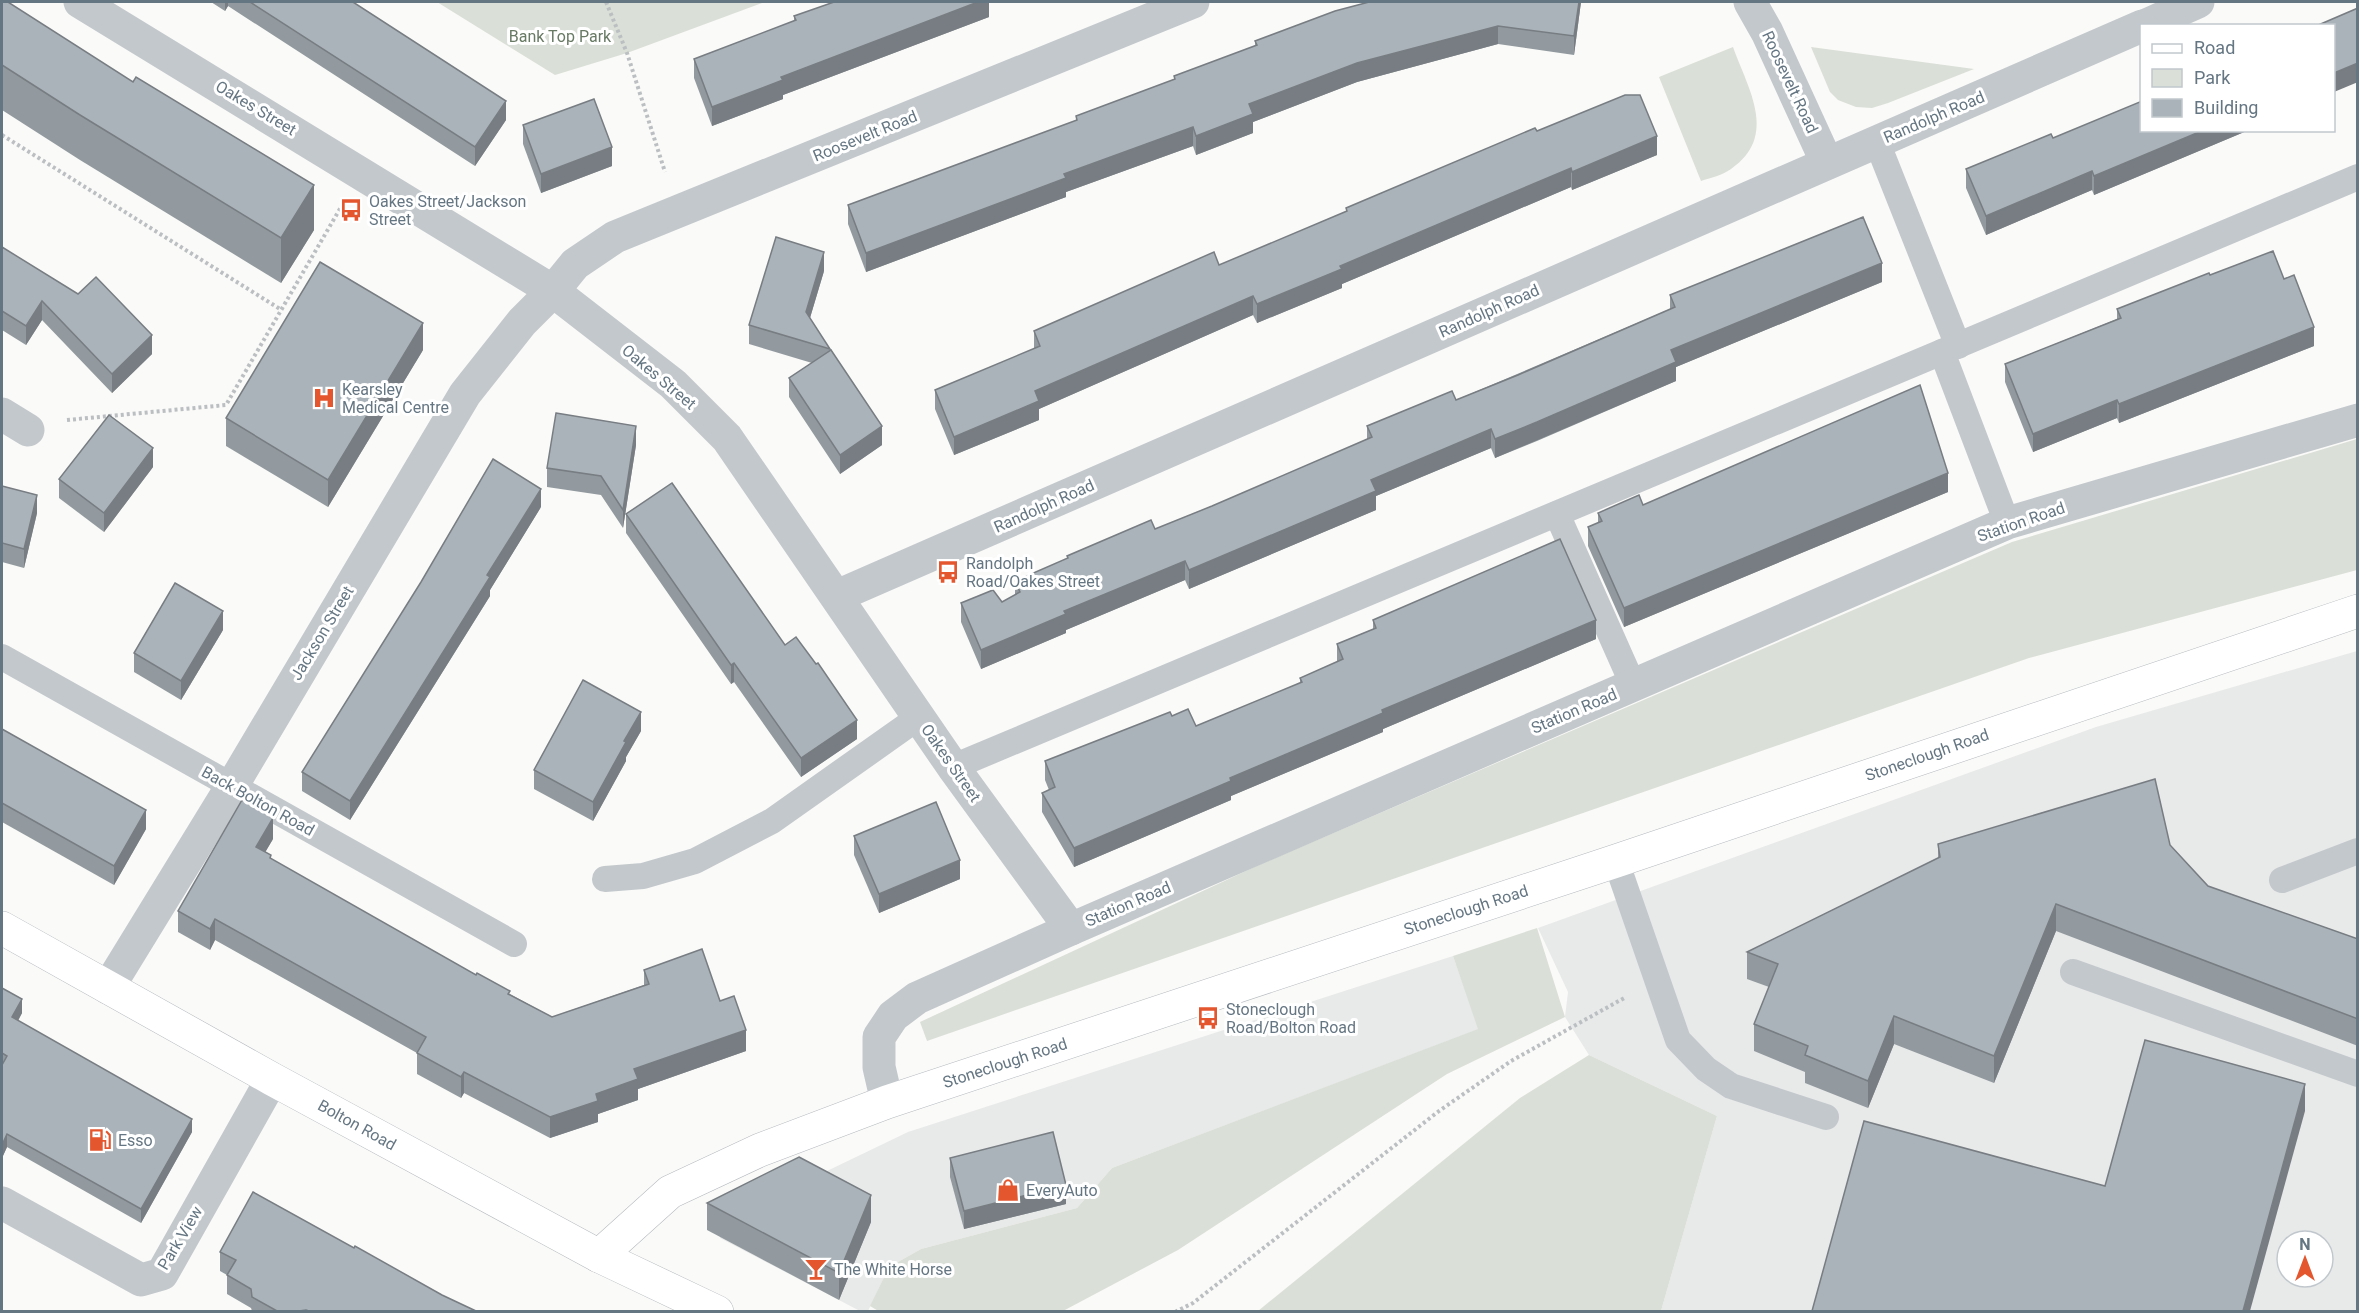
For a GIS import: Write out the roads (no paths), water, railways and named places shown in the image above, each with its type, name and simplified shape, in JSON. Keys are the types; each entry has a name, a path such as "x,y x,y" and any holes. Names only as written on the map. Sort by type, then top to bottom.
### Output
{"main road":[{"name":"Stoneclough Road","path":"599,1256 670,1192 760,1150 887,1102 1616,861 2358,611"},
{"name":"Bolton Road","path":"2,928 272,1079 599,1256 717,1311"}],"street":[{"name":"Oakes Street","path":"80,2 362,172 553,291 673,384 727,438 953,767 1071,929"},
{"name":"Roosevelt Road","path":"1750,2 1767,32 1827,163"},
{"name":"Randolph Road","path":"2148,24 2199,2"},
{"name":"Roosevelt Road","path":"553,291 575,264 615,237 678,213 1183,3"},
{"name":"Randolph Road","path":"837,596 2140,27"},
{"name":"Jackson Street","path":"108,988 232,786 465,394 522,322 553,291"},
{"name":"Station Road","path":"887,1102 879,1067 879,1038 893,1016 917,998 2007,523 2358,420"},
{"name":"Park View","path":"2,1203 141,1280 162,1274 272,1079"}],"lane":[{"path":"1877,142 1950,349 2007,523"},
{"path":"953,767 2358,177"},
{"path":"1557,514 1634,685"},
{"name":"Back Bolton Road","path":"2,657 514,944"},
{"path":"605,879 643,876 695,861 772,821 919,717"},
{"path":"2282,880 2358,851"},
{"path":"1616,861 1678,1040 1706,1069 1731,1086 1826,1117"},
{"path":"2073,972 2358,1074"}],"place":[{"name":"Oakes Street/Jackson Street","path":"351,210"},
{"name":"Kearsley Medical Centre","path":"324,398"},
{"name":"Randolph Road/Oakes Street","path":"948,572"},
{"name":"Stoneclough Road/Bolton Road","path":"1208,1018"},
{"name":"Esso","path":"100,1140"},
{"name":"EveryAuto","path":"1008,1190"},
{"name":"The White Horse","path":"816,1269"}],"park label":[{"name":"Bank Top Park","path":"560,36"}]}
